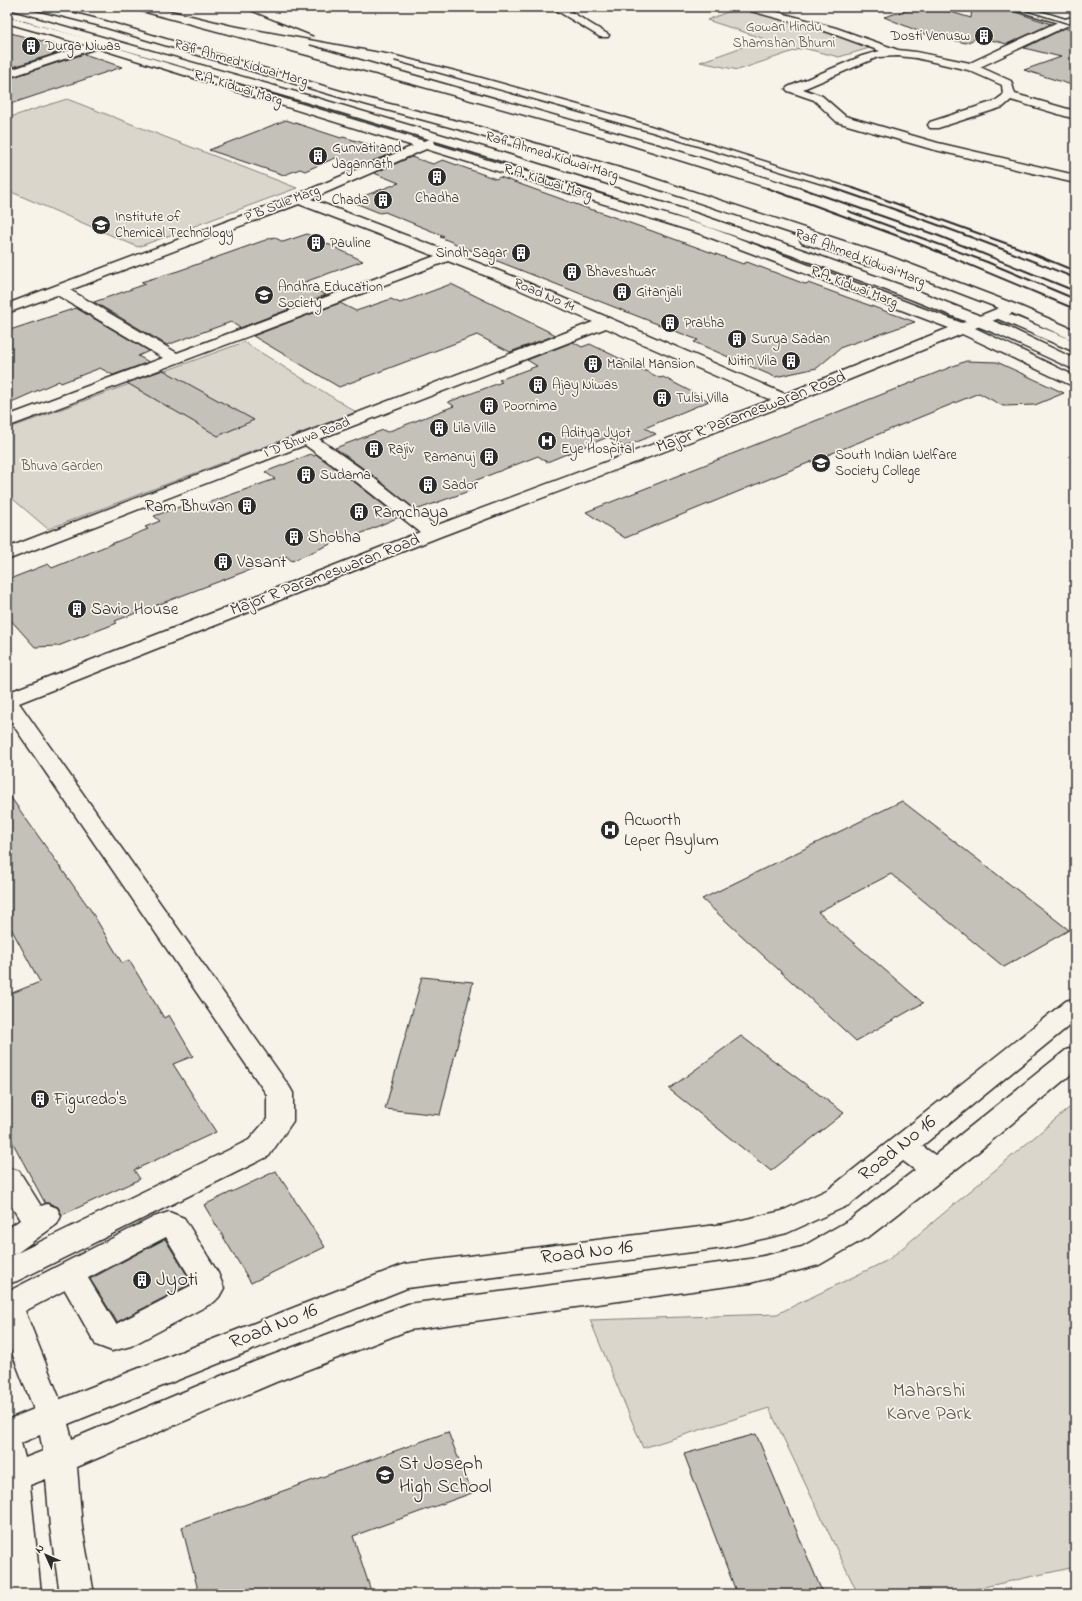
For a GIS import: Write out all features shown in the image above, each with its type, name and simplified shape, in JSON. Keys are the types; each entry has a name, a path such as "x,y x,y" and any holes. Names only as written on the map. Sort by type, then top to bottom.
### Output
{"street":[{"path":"18,7 130,33 446,136 837,249 1005,311 1075,347"},
{"name":"R.A. Kidwai Marg","path":"37,7 350,97 465,127 632,176 866,253 1005,311 1075,336"},
{"path":"556,7 604,35"},
{"path":"1016,7 1072,22"},
{"path":"754,9 832,30 898,53"},
{"name":"Rafi Ahmed Kidwai Marg","path":"7,13 109,40 446,136 670,208 815,258 980,321 1075,365"},
{"name":"R.A. Kidwai Marg","path":"7,20 97,45 703,230 962,328 1075,382"},
{"path":"971,68 1072,22"},
{"path":"7,75 130,33"},
{"path":"1009,96 1007,84 971,68 916,55 898,53 877,54 792,89 818,98 841,120 934,146 1075,179"},
{"path":"1009,96 1075,115"},
{"path":"934,125 999,104 1009,96"},
{"name":"P B Sule Marg","path":"7,309 299,199 465,127"},
{"path":"1052,174 1069,164"},
{"name":"Road No 14","path":"299,199 508,280 785,400"},
{"path":"7,422 448,256"},
{"path":"59,290 176,359"},
{"name":"Major R Parameswaran Road","path":"7,701 433,533 785,400 1005,311"},
{"name":"I D Bhuva Road","path":"7,554 606,322"},
{"path":"307,438 433,533"},
{"path":"7,701 280,1093 280,1121 259,1148 7,1272"},
{"name":"Road No 16","path":"7,1434 51,1415 405,1276 724,1236 787,1221 839,1197 1075,1007"},
{"path":"24,1594 10,1462 60,1459 264,1372 408,1317 750,1271 809,1257 861,1227 936,1169 1075,1057"},
{"path":"902,1146 936,1169"},
{"path":"7,1245 42,1220 12,1177"},
{"path":"70,1273 107,1336 112,1338 120,1337 204,1293 209,1288 208,1282 174,1226 170,1224 164,1225 8,1303 51,1415 60,1459 66,1527 77,1594"}],"green space":[{"name":"Gowari Hindu Shamshan Bhumi","path":"740,7 753,7 880,45 839,57 803,48 738,70 700,62 765,39 707,20"},
{"path":"67,99 297,188 138,247 7,190 7,118"},
{"name":"Bhuva Garden","path":"244,342 356,412 48,529 7,494 7,429"},
{"name":"Maharshi Karve Park","path":"1075,1103 1075,1567 952,1594 858,1594 769,1408 643,1448 590,1320 777,1314 888,1260"}],"building":[{"path":"918,7 934,7 971,18 972,7 1000,7 1051,24 1007,44 979,37 966,43 925,34 884,17"},
{"path":"1065,28 1075,32 1075,86 1024,70 1061,57 1024,48"},
{"path":"7,32 35,39 69,49 7,69"},
{"path":"84,54 122,67 7,105 7,79"},
{"path":"286,120 341,138 343,137 395,152 358,167 335,158 305,171 300,169 284,175 209,150"},
{"path":"411,157 433,164 443,160 496,179 500,177 743,264 747,262 805,284 808,283 915,322 842,347 817,368 775,377 694,342 698,340 482,255 440,237 444,236 385,212 380,213 350,201 399,183 374,173"},
{"path":"307,234 363,261 302,283 326,295 240,328 231,322 167,345 94,302 146,284 141,282 178,271 274,237 283,242"},
{"path":"451,284 556,335 510,352 477,335 339,387 253,336 340,303 356,311 391,299 400,303"},
{"path":"76,308 149,351 138,356 149,362 113,375 100,368 61,383 59,381 7,404 7,331"},
{"path":"573,342 582,347 590,344 660,378 663,377 709,401 645,428 656,434 625,447 608,437 547,462 538,456 464,485 472,490 416,510 371,474 335,448 383,430 387,432 454,406 448,402 502,382 499,380 537,366 527,360"},
{"path":"966,361 997,362 1064,393 1035,405 1003,406 979,393 625,538 586,512"},
{"path":"163,370 254,420 218,436 127,383"},
{"path":"311,454 314,456 317,455 399,517 353,537 351,535 292,561 286,556 115,621 117,623 58,646 35,647 7,616 7,580 48,564 52,568 148,529 145,527 160,521 154,516 182,506 188,510 275,479 265,472"},
{"path":"7,792 90,909 122,963 129,960 164,1018 169,1015 193,1056 173,1064 216,1132 134,1170 140,1179 62,1215 58,1207 45,1203 7,1132 7,995 40,982 7,921"},
{"path":"902,801 1069,930 1004,967 891,874 818,912 923,1003 856,1041 702,899"},
{"path":"422,977 473,982 440,1115 385,1109"},
{"path":"741,1036 844,1113 771,1171 669,1089"},
{"path":"276,1171 325,1247 251,1283 204,1205"},
{"name":"Jyoti","path":"165,1239 192,1283 117,1322 90,1279"},
{"path":"448,1432 472,1493 353,1536 372,1594 199,1594 182,1527"},
{"path":"756,1434 823,1594 737,1594 684,1454"}],"railway":[{"path":"124,7 609,139 768,188"},
{"path":"157,7 231,25 395,55 470,74 624,117 854,188"},
{"path":"241,7 313,36"},
{"path":"1014,7 1075,26"},
{"path":"310,45 661,145 803,189"},
{"path":"395,61 653,133 835,189"},
{"path":"768,188 917,243 1075,309"},
{"path":"854,188 1019,248 1075,271"},
{"path":"803,189 939,236 1075,291"},
{"path":"835,189 955,231 1075,278"},
{"path":"848,211 987,262 1075,299"}],"place":[{"name":"Dosti Venusw","path":"984,36"},
{"name":"Durga Niwas","path":"31,46"},
{"name":"Gunvati and Jagannath","path":"318,156"},
{"name":"Chadha","path":"437,177"},
{"name":"Chada","path":"383,200"},
{"name":"Institute of Chemical Technology","path":"101,225"},
{"name":"Pauline","path":"316,243"},
{"name":"Sindh Sagar","path":"521,253"},
{"name":"Bhaveshwar","path":"572,272"},
{"name":"Gitanjali","path":"622,292"},
{"name":"Andhra Education Society","path":"264,295"},
{"name":"Prabha","path":"670,323"},
{"name":"Surya Sadan","path":"737,339"},
{"name":"Nitin Vila","path":"791,361"},
{"name":"Manilal Mansion","path":"593,364"},
{"name":"Ajay Niwas","path":"538,385"},
{"name":"Tulsi Villa","path":"662,398"},
{"name":"Poornima","path":"489,406"},
{"name":"Lila Villa","path":"439,428"},
{"name":"Aditya Jyot Eye Hospital","path":"547,441"},
{"name":"Rajiv","path":"374,449"},
{"name":"Ramanuj","path":"489,457"},
{"name":"South Indian Welfare Society College","path":"821,463"},
{"name":"Sudama","path":"306,475"},
{"name":"Sador","path":"428,485"},
{"name":"Ram Bhuvan","path":"247,506"},
{"name":"Ramchaya","path":"359,512"},
{"name":"Shobha","path":"294,537"},
{"name":"Vasant","path":"223,562"},
{"name":"Savio House","path":"77,609"},
{"name":"Acworth Leper Asylum","path":"610,830"},
{"name":"Figuredo's","path":"40,1099"},
{"name":"Jyoti","path":"142,1280"},
{"name":"St Joseph High School","path":"385,1475"}]}
